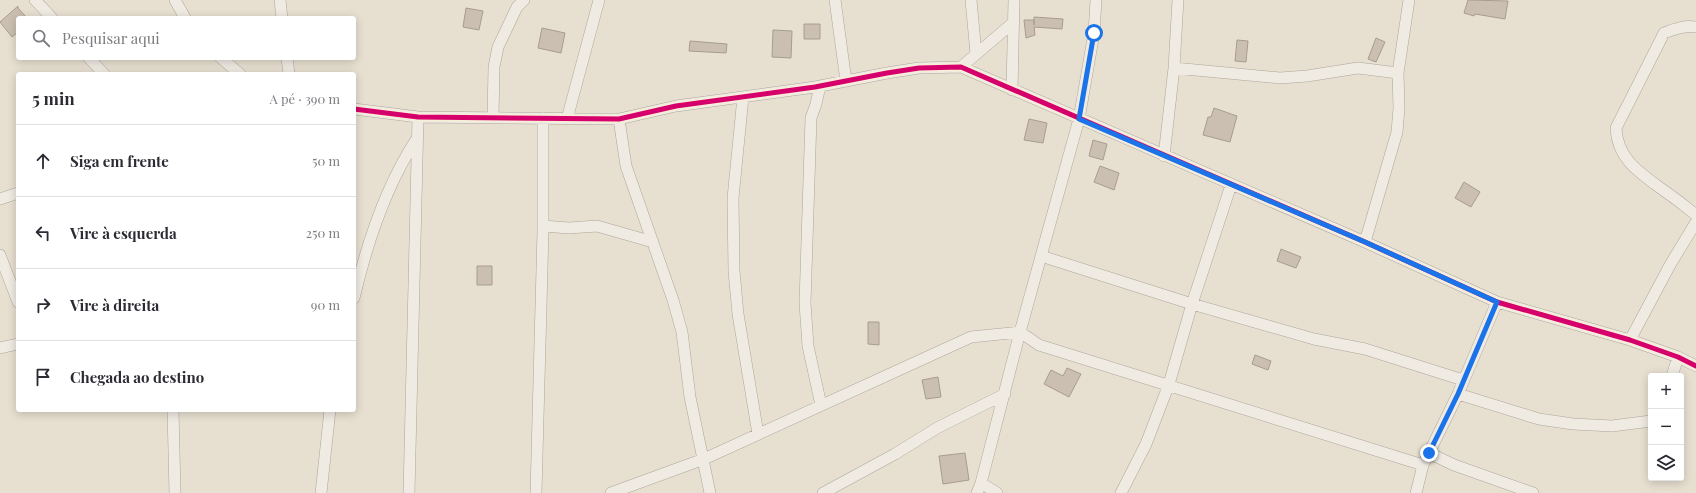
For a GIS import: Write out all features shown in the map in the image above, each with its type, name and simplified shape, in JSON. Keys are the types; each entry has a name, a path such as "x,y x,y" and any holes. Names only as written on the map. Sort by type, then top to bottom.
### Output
{"street":[{"path":"35,0 50,16"},
{"path":"175,0 184,16"},
{"path":"280,0 282,16"},
{"path":"493,118 494,67 498,47 518,7 524,0"},
{"path":"567,119 599,0"},
{"path":"833,0 846,81"},
{"path":"971,0 976,54"},
{"path":"1012,90 1014,0"},
{"path":"997,493 979,488 1005,394 1020,332 1079,119 1094,33 1096,0"},
{"path":"1164,156 1174,68 1178,0"},
{"path":"1365,242 1397,132 1399,108 1398,73 1409,0"},
{"path":"961,67 1014,22"},
{"path":"1696,27 1691,26 1676,28 1664,34 1616,128 1616,140 1630,164 1645,178 1696,215"},
{"path":"91,60 102,72"},
{"path":"223,60 238,72"},
{"path":"287,60 289,72"},
{"path":"356,109 418,117 619,119 676,106 820,86 919,68 961,67 1365,242 1497,302 1630,340 1678,357 1696,366"},
{"path":"1174,68 1280,78 1307,76 1358,68 1398,73"},
{"path":"820,86 811,118 805,303 808,346 821,405"},
{"path":"743,97 733,198 734,271 738,314 758,434"},
{"path":"409,493 418,117"},
{"path":"536,493 543,226 543,118"},
{"path":"619,119 626,166 673,300 682,332 690,397 710,493"},
{"path":"356,291 370,240 394,178 403,160 417,139"},
{"path":"1121,493 1146,444 1169,384 1192,304 1231,185"},
{"path":"0,199 16,194"},
{"path":"1630,340 1670,265 1696,222"},
{"path":"543,226 569,228 597,226 653,242"},
{"path":"0,255 16,297"},
{"path":"1041,256 1192,304 1314,339 1365,349 1463,380"},
{"path":"1416,493 1423,465 1458,394 1497,302"},
{"path":"611,493 704,459 971,337 1020,332 1039,345 1169,384 1423,465"},
{"path":"0,348 16,344"},
{"path":"1673,373 1678,357"},
{"path":"823,493 895,454 937,428 1005,394"},
{"path":"1458,394 1540,419 1573,424 1612,426 1648,421"},
{"path":"173,412 175,493"},
{"path":"321,493 330,412"},
{"path":"1429,453 1454,465 1533,493"}],"building":[{"path":"1468,0 1508,1 1505,19 1475,14 1474,16 1464,13"},
{"path":"18,6 25,16 16,16 16,34 12,37 0,22"},
{"path":"466,8 483,11 479,30 463,27"},
{"path":"1034,17 1063,19 1062,29 1034,27 1035,35 1026,38 1024,20 1034,20"},
{"path":"804,24 820,24 820,39 804,39"},
{"path":"542,28 565,33 561,53 538,48"},
{"path":"773,30 792,31 791,58 772,57"},
{"path":"1376,38 1385,42 1376,62 1368,59"},
{"path":"1237,40 1248,41 1246,62 1235,61"},
{"path":"690,41 727,44 726,53 689,51"},
{"path":"1214,108 1237,116 1230,142 1203,135 1208,117 1211,117"},
{"path":"1029,119 1047,123 1043,143 1024,140"},
{"path":"1093,140 1107,144 1103,160 1089,156"},
{"path":"1100,166 1119,173 1114,190 1094,182"},
{"path":"1464,182 1480,192 1471,207 1455,198"},
{"path":"1281,249 1301,257 1296,268 1277,261"},
{"path":"477,266 492,266 492,285 477,285"},
{"path":"868,322 879,322 879,345 868,344"},
{"path":"1255,355 1271,361 1268,370 1252,364"},
{"path":"1067,368 1081,374 1069,397 1044,384 1051,370 1063,376"},
{"path":"938,377 941,397 926,399 922,380"},
{"path":"965,453 969,480 943,484 939,456"}],"cycle path":[{"path":"356,109 418,117 619,119 676,106 815,87 919,68 961,67 1365,242 1497,302 1630,340 1678,357 1696,366"}],"route":[{"path":"1094,33 1079,119 1365,242 1497,302 1458,394 1429,453"}]}
